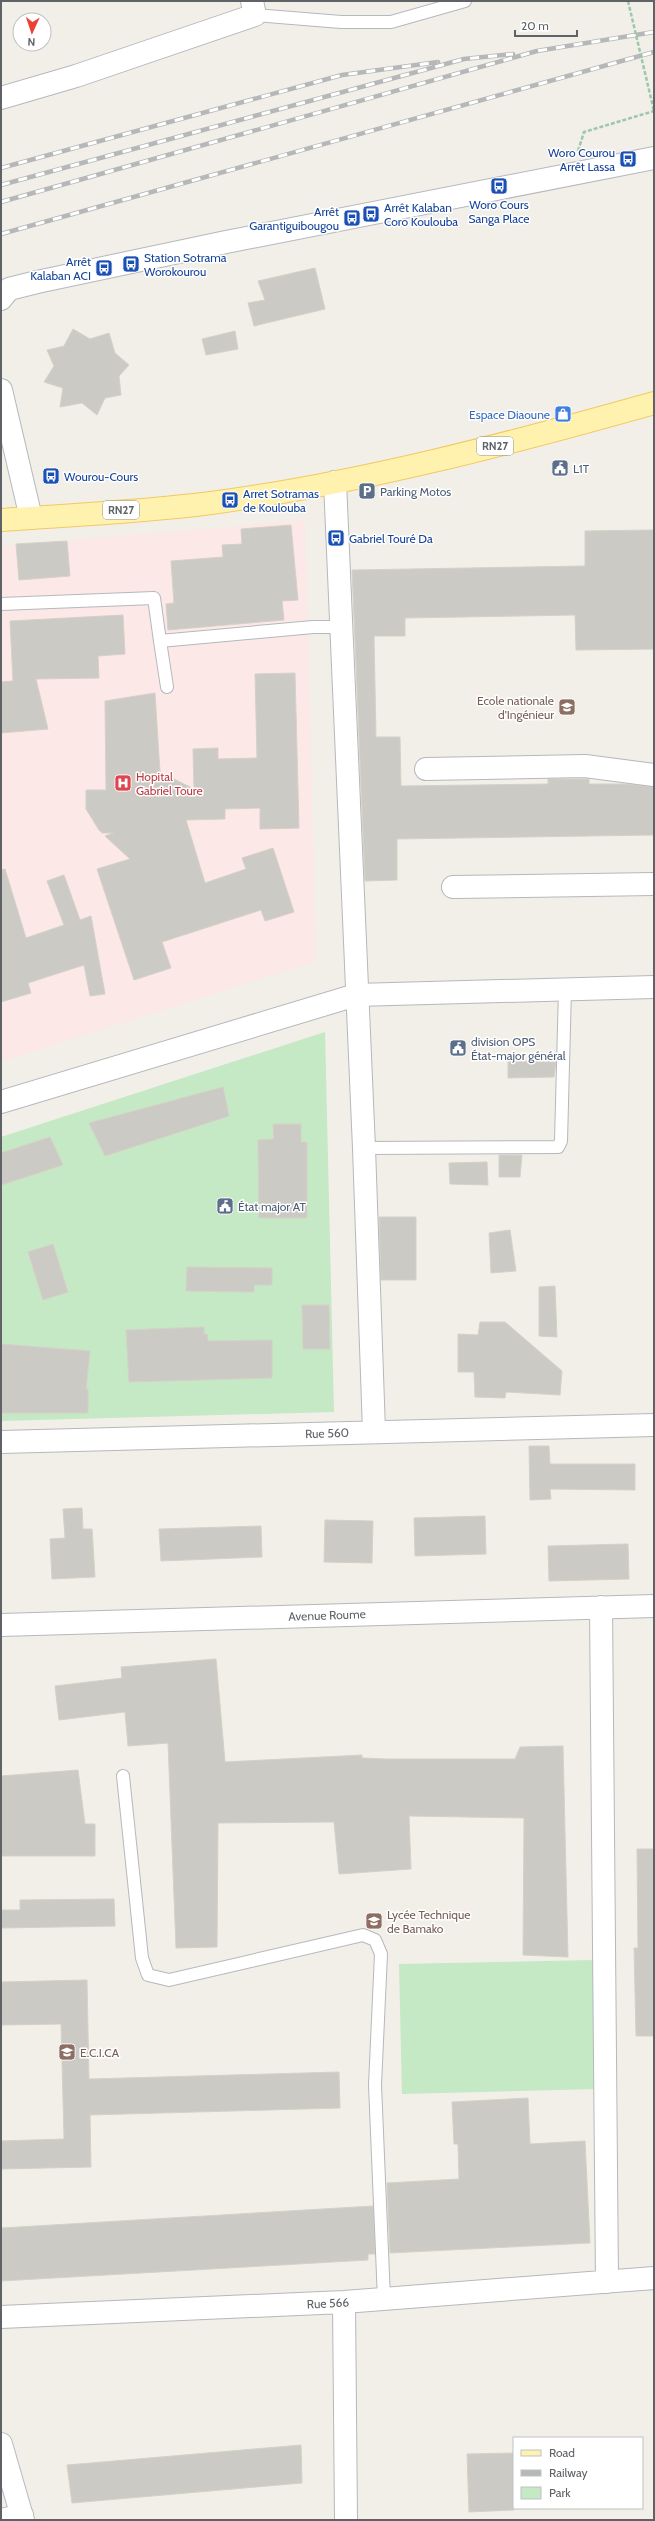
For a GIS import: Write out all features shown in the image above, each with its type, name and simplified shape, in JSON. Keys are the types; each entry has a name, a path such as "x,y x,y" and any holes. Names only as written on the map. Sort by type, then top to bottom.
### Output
{"main road":[{"name":"RN27","path":"1,520 211,503 335,482 530,438 654,403"}],"street":[{"path":"1,98 76,76 253,8"},
{"path":"1,299 9,289 37,282 226,242 654,158"},
{"path":"1,390 31,518"},
{"path":"335,482 356,995 364,1148 374,1431"},
{"path":"426,769 585,766 654,775"},
{"path":"453,887 654,884"},
{"path":"1,1102 356,995 654,987"},
{"name":"Rue 560","path":"1,1442 374,1431 654,1425"},
{"path":"601,1606 607,2282"},
{"name":"Avenue Roume","path":"1,1625 601,1606 654,1606"},
{"name":"Rue 566","path":"1,2317 344,2302 654,2278"},
{"path":"344,2302 346,2520"},
{"path":"1,2444 22,2517 1,2520"}],"lane":[{"path":"253,8 341,22 392,22 465,1"},
{"path":"1,604 154,598 167,687"},
{"path":"160,641 313,627 341,627"},
{"path":"364,1148 558,1147 561,1141 565,989"},
{"path":"123,1776 142,1958 148,1975 169,1980 363,1935 375,1940 381,1954 375,2085 384,2299"}],"path":[{"path":"570,174 584,132 654,111 628,1"}],"shaded area":[{"path":"305,520 316,961 1,1062 1,546"}],"green space":[{"path":"325,1032 334,1412 1,1421 1,1137"},
{"path":"595,1960 598,2089 402,2094 399,1964"}],"building":[{"path":"315,268 325,309 254,326 248,303 265,300 258,281"},
{"path":"73,329 90,339 109,333 115,353 129,365 119,376 121,395 105,398 97,415 82,403 60,407 63,388 44,382 54,366 47,350 64,346"},
{"path":"235,331 238,349 206,355 202,339"},
{"path":"291,525 298,600 282,601 284,620 168,630 166,604 174,603 171,561 223,557 222,545 242,544 241,529"},
{"path":"654,530 654,649 576,650 575,615 405,618 405,636 374,636 376,737 400,737 401,786 548,784 548,779 589,779 589,784 625,784 654,787 654,835 397,839 397,880 365,881 352,570 585,566 585,531"},
{"path":"67,541 70,576 19,580 16,544"},
{"path":"123,615 125,654 98,656 99,678 36,679 48,729 1,733 1,682 13,681 10,621"},
{"path":"295,673 299,828 260,829 260,808 225,809 225,819 186,820 205,883 246,869 242,858 273,848 294,912 265,921 261,910 162,942 171,968 134,980 97,869 130,859 105,836 113,833 102,833 86,809 86,790 106,790 105,701 155,693 160,772 194,789 193,749 218,748 218,759 257,758 255,674"},
{"path":"5,869 26,938 64,925 47,881 64,875 80,920 91,916 105,994 90,996 84,965 28,983 31,993 1,1002 1,870"},
{"path":"508,1061 556,1062 554,1077 508,1078"},
{"path":"223,1087 229,1116 105,1156 89,1123"},
{"path":"273,1124 301,1124 301,1142 307,1142 307,1218 259,1218 258,1140 274,1139"},
{"path":"50,1137 63,1165 1,1185 1,1153"},
{"path":"499,1155 522,1155 520,1177 499,1177"},
{"path":"487,1162 488,1185 450,1184 449,1163"},
{"path":"379,1217 416,1217 416,1280 381,1280"},
{"path":"510,1230 516,1271 491,1273 489,1233"},
{"path":"53,1244 68,1292 43,1300 28,1252"},
{"path":"187,1267 272,1268 272,1285 254,1285 254,1292 186,1291"},
{"path":"555,1286 557,1337 539,1336 539,1287"},
{"path":"302,1305 329,1305 330,1349 303,1349"},
{"path":"480,1322 505,1322 562,1371 560,1395 506,1392 505,1398 475,1397 474,1372 458,1372 458,1334 478,1335"},
{"path":"204,1327 204,1334 207,1334 208,1341 272,1340 272,1378 129,1382 126,1330"},
{"path":"1,1344 90,1351 86,1389 88,1389 88,1413 1,1413"},
{"path":"529,1446 549,1446 550,1464 635,1464 635,1490 550,1489 551,1499 530,1500"},
{"path":"82,1508 83,1529 92,1529 95,1577 52,1579 50,1539 65,1538 63,1509"},
{"path":"485,1516 486,1554 415,1556 414,1518"},
{"path":"325,1520 373,1521 372,1563 324,1562"},
{"path":"261,1526 262,1557 161,1561 159,1529"},
{"path":"628,1544 629,1579 549,1581 548,1546"},
{"path":"216,1659 225,1762 362,1755 362,1758 386,1759 515,1759 520,1747 563,1746 568,1957 523,1955 524,1818 409,1816 411,1869 339,1874 334,1822 218,1823 217,1947 176,1948 168,1743 128,1746 125,1712 59,1720 55,1686 122,1678 121,1667"},
{"path":"78,1770 85,1824 95,1824 95,1856 1,1856 1,1776"},
{"path":"637,1849 654,1849 654,2036 636,2036 634,1948 638,1948"},
{"path":"114,1899 115,1926 1,1928 1,1910 20,1910 20,1900"},
{"path":"87,1980 89,2079 339,2072 340,2108 90,2115 91,2167 1,2169 1,2141 64,2139 61,2024 1,2025 1,1982"},
{"path":"528,2098 530,2144 585,2141 590,2243 390,2253 387,2183 459,2179 458,2144 454,2144 452,2102"},
{"path":"373,2206 375,2254 368,2254 368,2260 1,2281 1,2228"},
{"path":"301,2445 302,2483 72,2503 67,2465"},
{"path":"513,2453 514,2510 469,2512 467,2454"}],"railway":[{"path":"1,202 537,51 654,32"},
{"path":"1,234 654,52"},
{"path":"1,185 464,59 513,54"},
{"path":"1,168 342,75 438,62"}],"place":[{"name":"Woro Courou Arrêt Lassa","path":"628,159"},
{"name":"Woro Cours Sanga Place","path":"499,186"},
{"name":"Arrêt Kalaban Coro Koulouba","path":"371,214"},
{"name":"Arrêt Garantiguibougou","path":"352,218"},
{"name":"Station Sotrama Worokourou","path":"131,264"},
{"name":"Arrêt Kalaban ACI","path":"104,268"},
{"name":"Espace Diaoune","path":"563,414"},
{"name":"L1T","path":"560,468"},
{"name":"Wourou-Cours","path":"51,476"},
{"name":"Parking Motos","path":"367,491"},
{"name":"Arret Sotramas de Koulouba","path":"230,500"},
{"name":"Gabriel Touré Da","path":"336,538"},
{"name":"Ecole nationale d'Ingénieur","path":"567,707"},
{"name":"Hopital Gabriel Toure","path":"123,783"},
{"name":"division OPS État-major général","path":"458,1048"},
{"name":"État major AT","path":"225,1206"},
{"name":"Lycée Technique de Bamako","path":"374,1921"},
{"name":"E.C.I.CA","path":"67,2052"}]}
